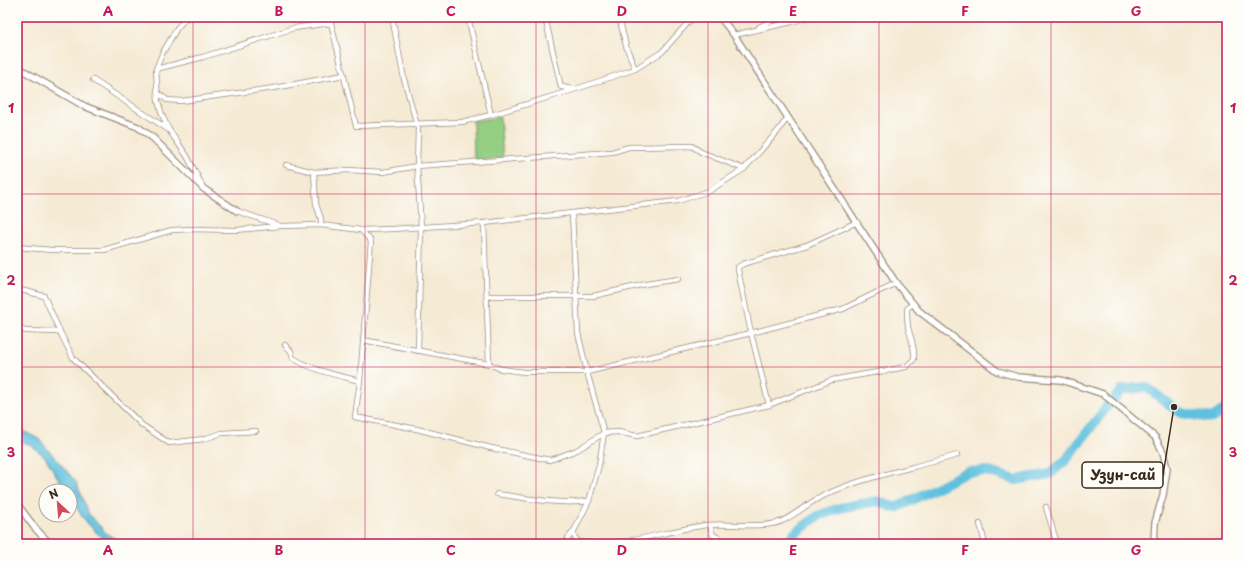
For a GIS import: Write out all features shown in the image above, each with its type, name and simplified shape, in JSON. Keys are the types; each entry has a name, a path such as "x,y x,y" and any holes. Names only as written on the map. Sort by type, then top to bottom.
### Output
{"street":[{"path":"187,17 177,28 162,54 156,69 158,101 162,115 169,130 187,156 204,189"},
{"path":"392,17 404,79 418,130 417,166 421,227 418,351"},
{"path":"468,17 491,115"},
{"path":"545,17 561,87 576,89"},
{"path":"619,17 626,46 635,69"},
{"path":"156,69 203,57 294,28 331,23 356,126 462,122 491,115 576,89 635,69 662,52 693,17"},
{"path":"720,17 734,35 896,283 919,310 997,371 1018,377 1061,380 1103,394 1155,437 1163,452 1167,469 1163,495 1155,523 1154,544"},
{"path":"752,30 780,17"},
{"path":"734,35 808,17"},
{"path":"17,67 84,106 138,127 153,138 204,189 237,211 267,220 280,226"},
{"path":"158,93 167,100 182,100 274,88 344,75"},
{"path":"93,80 169,130"},
{"path":"17,247 52,250 104,250 172,230 236,230 280,226 321,225 361,230 392,229 484,223 678,201 709,191 744,169 778,131 788,117"},
{"path":"286,165 314,172 348,170 383,172 417,166 612,152 629,147 692,146 701,152 744,169"},
{"path":"314,172 316,204 321,219 321,225"},
{"path":"566,544 589,501 599,465 604,433 586,372 578,333 572,213"},
{"path":"769,405 751,333 738,267 743,264 807,245 857,222"},
{"path":"484,223 489,364"},
{"path":"361,230 372,241 360,381 355,417 417,429 491,448 550,460 577,450 604,433 618,432 637,436 769,405 832,380 906,367 914,359 915,349 908,330 907,319 907,309 913,303"},
{"path":"487,296 593,296 646,284 678,279"},
{"path":"363,340 489,364 501,369 524,372 586,372 751,333 843,309 896,283"},
{"path":"17,289 44,296 73,358 142,425 169,443 204,439 222,433 256,431"},
{"path":"17,329 26,332 60,332"},
{"path":"285,345 291,351 293,358 304,365 320,371 360,381"},
{"path":"574,531 574,536 578,542 589,544 614,543 710,525 767,525 782,521 821,497 854,484 957,455"},
{"path":"497,494 566,503 589,501"},
{"path":"17,504 35,528 50,544"},
{"path":"1046,507 1057,544"},
{"path":"980,524 985,544"},
{"path":"710,525 713,535 719,538 720,544"}],"green space":[{"path":"500,117 503,158 474,161 473,121"}],"water":[{"path":"17,428 39,439 76,483 61,483 45,457 31,445 17,440"},
{"path":"78,487 89,514 107,534 125,544 108,544 81,515 78,509"}],"waterway":[{"path":"1114,399 1122,390 1146,387 1181,413 1212,418 1227,408"},
{"path":"787,544 794,534 818,516 840,508 877,501 896,508 967,472 986,471 1016,480 1050,474 1066,460 1108,405"}],"place":[{"name":"Узун-сай","path":"1174,407"}]}
